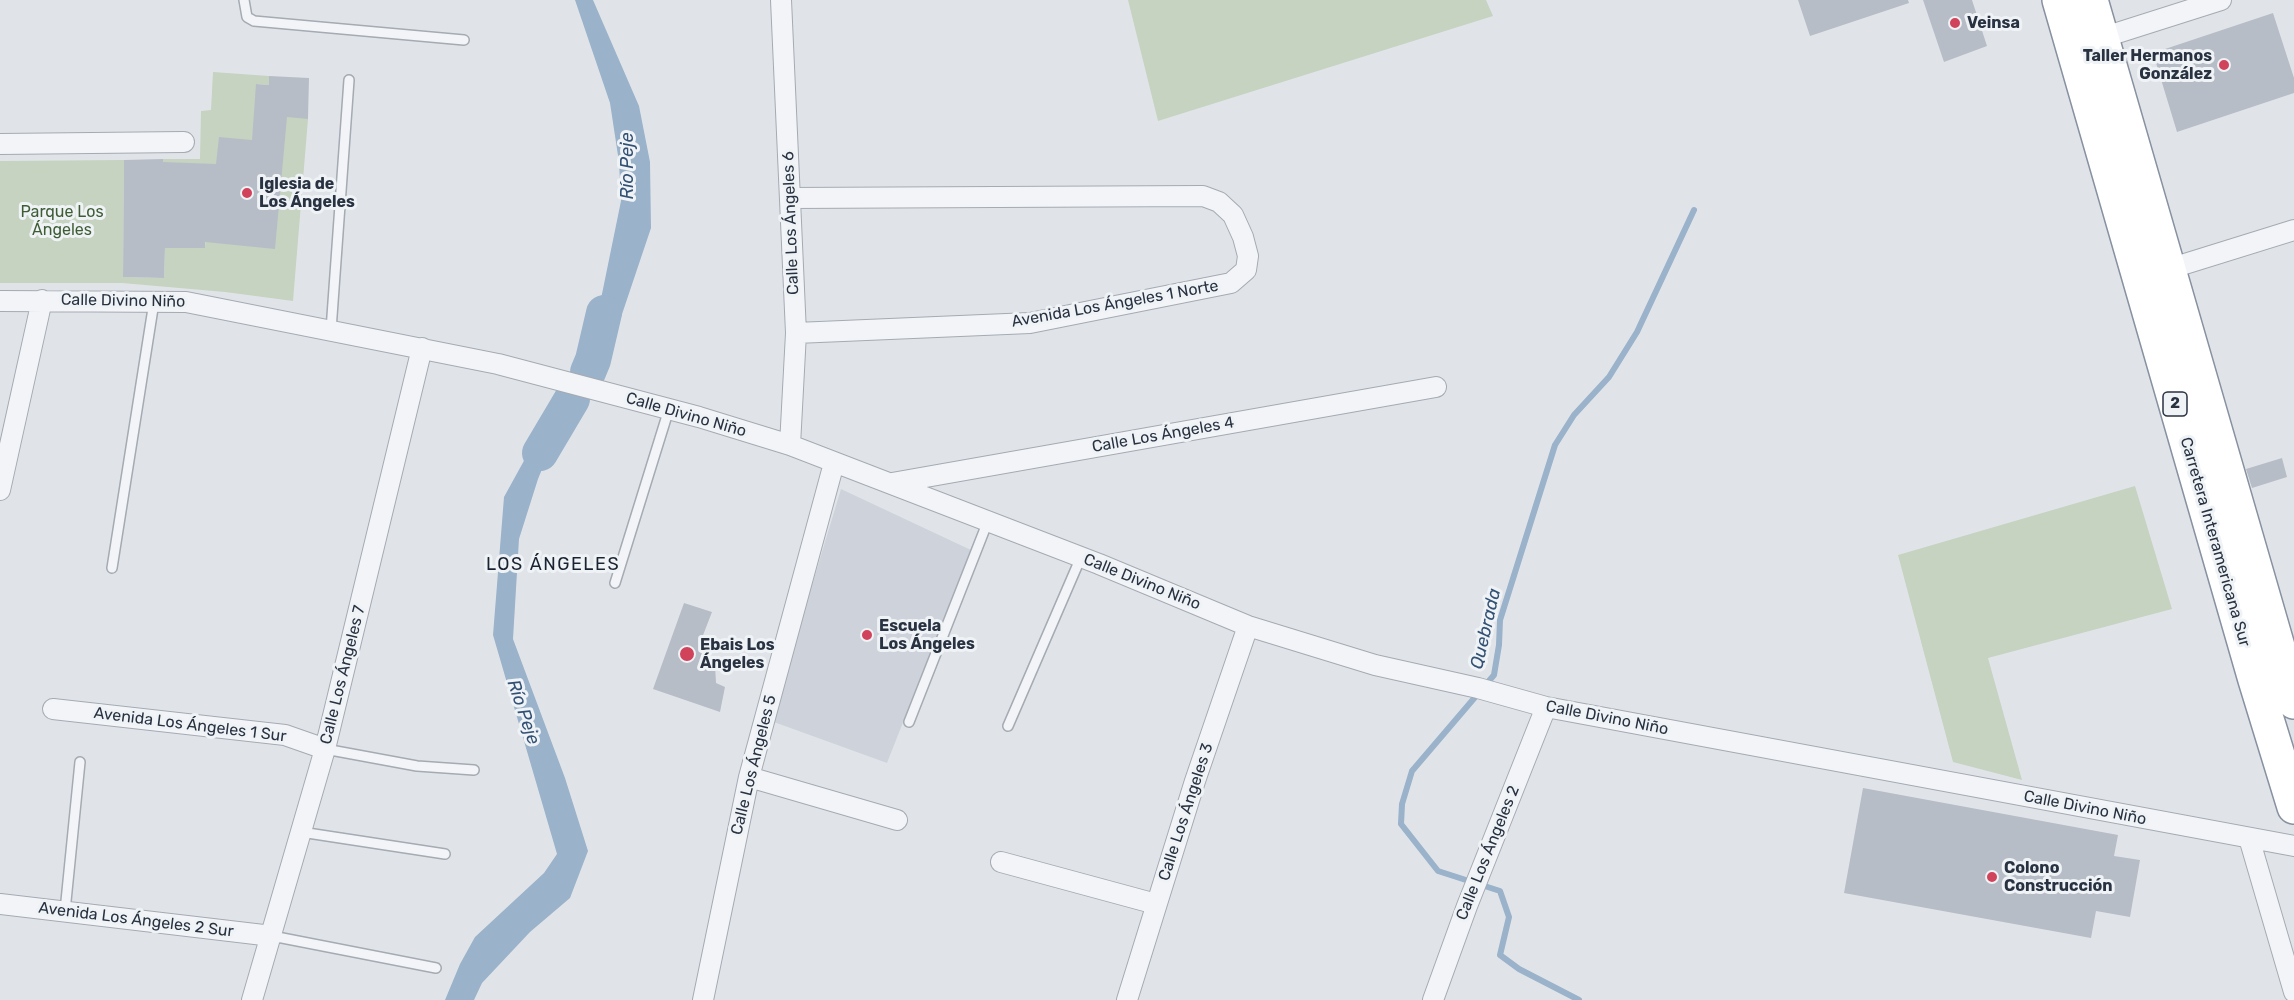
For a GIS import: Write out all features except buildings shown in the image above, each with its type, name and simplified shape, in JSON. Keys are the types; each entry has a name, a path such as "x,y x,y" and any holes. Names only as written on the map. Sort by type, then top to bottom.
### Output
{"highway":[{"name":"Carretera Interamericana Sur","path":"2059,0 2088,42 2154,274 2282,683 2294,807"},
{"name":"Carretera Interamericana Sur","path":"2088,42 2091,0"}],"street":[{"name":"Calle Los Ángeles 6","path":"781,0 796,333 790,445"},
{"path":"2088,42 2221,0"},
{"path":"0,144 184,142"},
{"name":"Avenida Los Ángeles 1 Norte","path":"790,198 1203,196 1219,202 1233,215 1243,237 1248,256 1246,270 1231,283 1030,323 796,333"},
{"path":"2154,274 2294,230"},
{"path":"0,490 42,300"},
{"name":"Calle Divino Niño","path":"0,301 186,302 498,364 669,409 790,445 1081,557 1248,626 1376,665 1478,688 1546,707 2294,846"},
{"name":"Calle Los Ángeles 7","path":"252,1000 325,748 422,348"},
{"name":"Calle Los Ángeles 4","path":"890,484 1436,387"},
{"name":"Calle Los Ángeles 5","path":"703,1000 749,777 834,463"},
{"name":"Calle Los Ángeles 3","path":"1127,1000 1156,904 1248,626"},
{"name":"Calle Los Ángeles 2","path":"1433,1000 1467,906 1546,707"},
{"name":"Avenida Los Ángeles 1 Sur","path":"53,709 285,735 325,748"},
{"path":"749,777 897,820"},
{"path":"2249,838 2294,992"},
{"path":"1001,862 1156,904"},
{"name":"Avenida Los Ángeles 2 Sur","path":"0,904 272,936"}],"lane":[{"path":"244,0 247,17 254,21 464,40"},
{"path":"331,330 349,80"},
{"path":"112,568 154,302"},
{"path":"615,583 669,409"},
{"path":"909,722 988,521"},
{"path":"1008,726 1081,557"},
{"path":"325,748 417,766 474,770"},
{"path":"65,911 80,762"},
{"path":"301,832 445,854"},
{"path":"272,936 436,968"}],"shaded area":[{"name":"Escuela Los Ángeles","path":"841,489 971,550 887,763 771,721"}],"green space":[{"path":"1128,0 1486,0 1493,16 1158,121"},
{"name":"Parque Los Ángeles","path":"213,72 269,76 269,85 256,84 308,119 293,301 225,292 122,283 0,283 0,161 124,160 123,277 164,278 165,248 205,248 208,191 163,192 163,159 200,159 201,111 211,110"},
{"path":"2135,486 2172,609 1988,658 2022,780 1953,762 1898,555"}],"water":[{"path":"575,0 593,0 639,106 650,162 651,228 615,335 593,360 594,333 621,201 619,162 610,103"},
{"path":"566,411 538,479 519,539 513,639 565,778 588,851 570,898 530,932 482,983 474,1000 445,1000 460,964 475,937 544,873 557,854 493,635 504,497 531,448"}],"waterway":[{"name":"Quebrada","path":"1579,1000 1519,969 1500,955 1509,917 1500,891 1438,871 1401,824 1402,804 1412,771 1494,675 1500,620 1555,445 1574,415 1609,377 1637,332 1694,210"},
{"name":"Río Peje","path":"588,372 604,313"},
{"name":"Río Peje","path":"540,453 572,399"}],"place":[{"name":"Veinsa","path":"1955,23"},
{"name":"Taller Hermanos González","path":"2224,65"},
{"name":"Iglesia de Los Ángeles","path":"247,193"},
{"name":"Escuela Los Ángeles","path":"867,635"},
{"name":"Ebais Los Ángeles","path":"687,654"},
{"name":"Colono Construcción","path":"1992,877"}],"district":[{"name":"LOS ÁNGELES","path":"553,565"}]}
